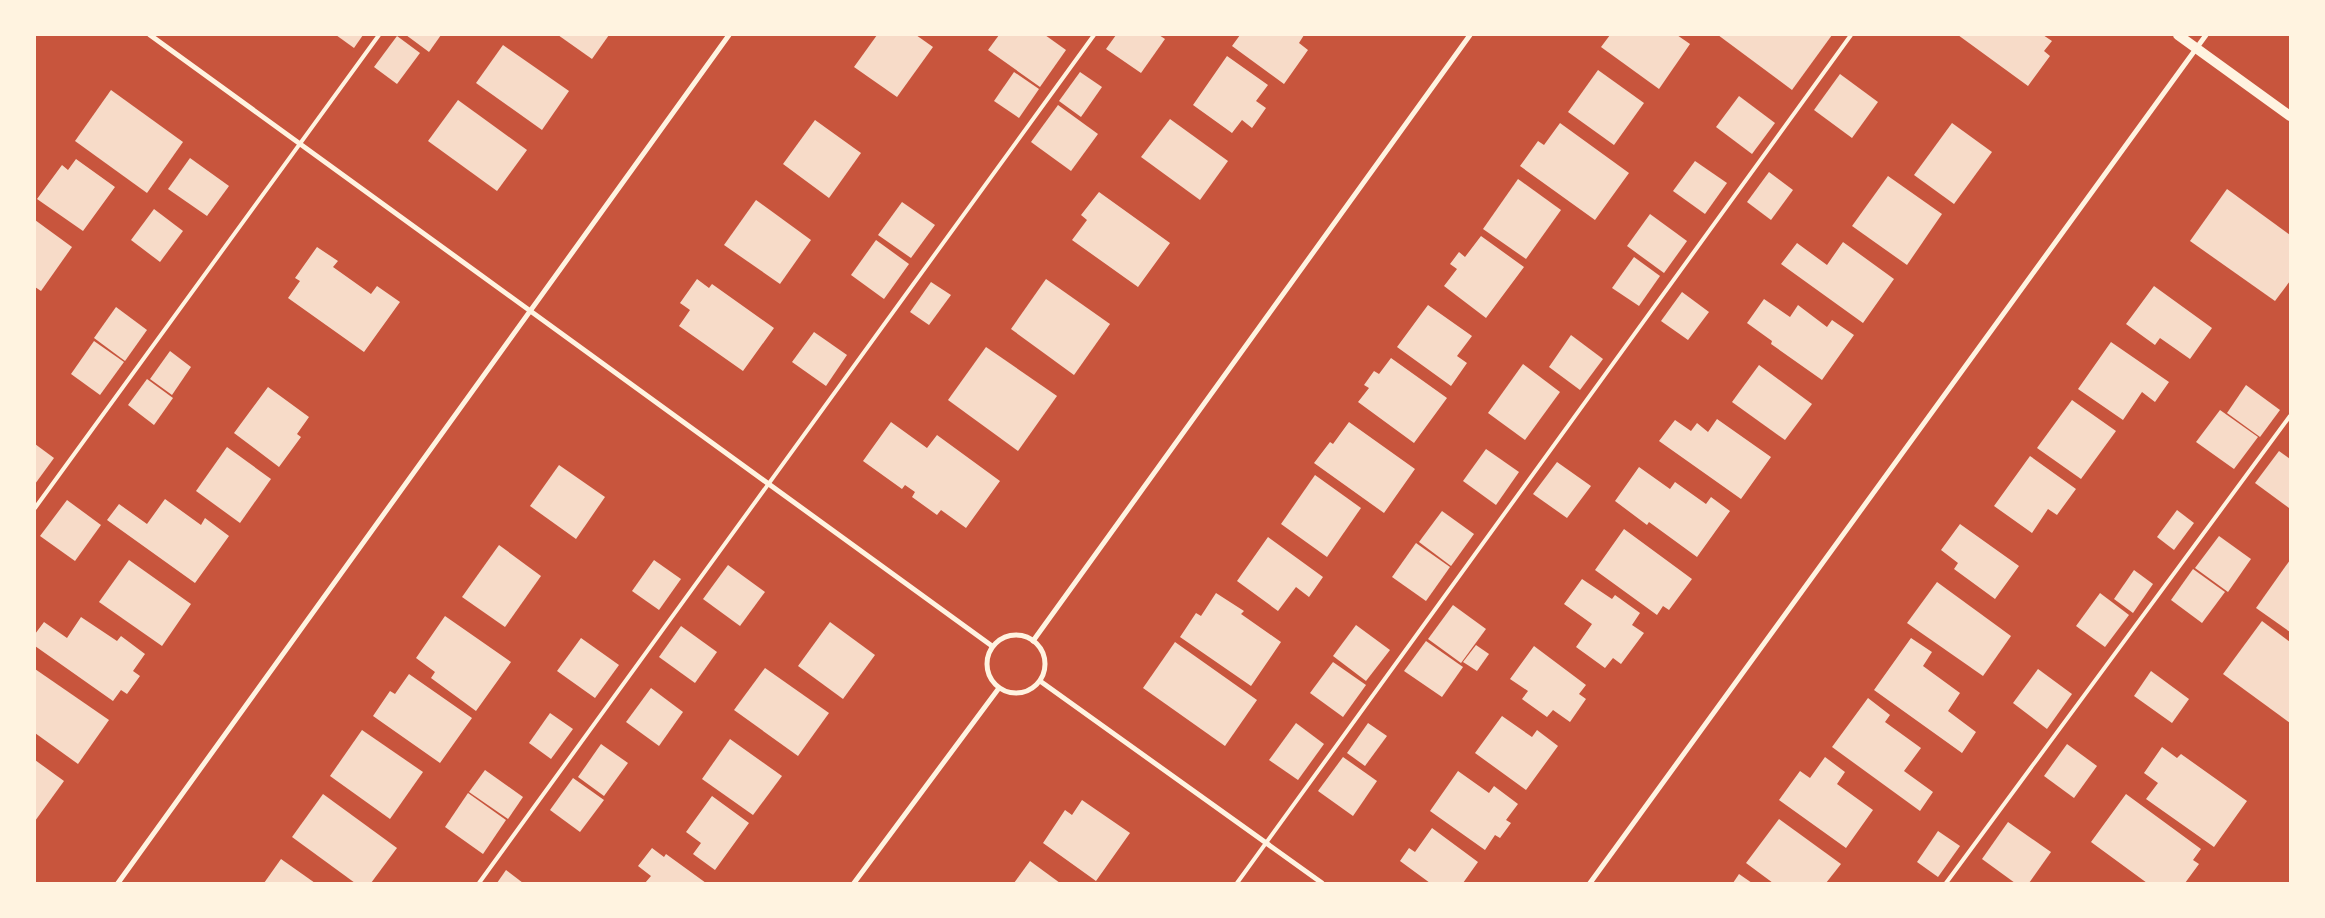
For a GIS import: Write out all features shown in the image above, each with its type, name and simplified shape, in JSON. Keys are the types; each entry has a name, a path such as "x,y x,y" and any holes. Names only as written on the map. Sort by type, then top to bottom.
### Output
{"main road":[{"path":"2178,35 2290,116"}],"street":[{"path":"150,35 992,646"},
{"path":"118,883 529,310 729,35"},
{"path":"1033,640 1470,35"},
{"path":"1590,883 2206,35"},
{"path":"1011,635 1022,635 1033,640 1043,652 1044,672 1040,681 1027,691 1016,693 999,688 989,675 986,661 992,646 1011,635"},
{"path":"1040,681 1322,883"},
{"path":"854,883 999,688"}],"lane":[{"path":"35,508 379,35"},
{"path":"478,883 1094,35"},
{"path":"1237,883 1851,35"},
{"path":"1946,883 2290,416"}],"building":[{"path":"336,35 363,35 354,48"},
{"path":"406,35 441,35 429,52"},
{"path":"558,35 609,35 592,59"},
{"path":"877,35 916,35 933,47 897,97 854,67"},
{"path":"999,35 1045,35 1066,50 1040,87 988,50"},
{"path":"1116,35 1159,35 1165,39 1141,73 1106,49"},
{"path":"1240,35 1304,35 1299,43 1308,50 1284,84 1232,46"},
{"path":"1610,35 1677,35 1690,44 1659,89 1601,47"},
{"path":"1718,35 1832,35 1792,90"},
{"path":"1958,35 2043,35 2052,41 2044,51 2050,56 2028,86"},
{"path":"397,36 420,53 397,84 374,67"},
{"path":"503,45 569,91 542,130 476,83"},
{"path":"1227,56 1268,85 1256,101 1266,108 1252,128 1242,120 1232,133 1193,105"},
{"path":"1598,70 1644,103 1614,145 1568,112"},
{"path":"1014,72 1039,89 1019,118 994,101"},
{"path":"1080,72 1102,87 1081,117 1059,101"},
{"path":"1840,74 1878,102 1852,138 1814,110"},
{"path":"111,90 183,142 147,193 75,141"},
{"path":"1739,96 1775,123 1752,154 1716,127"},
{"path":"458,100 527,150 497,191 428,141"},
{"path":"1058,105 1098,134 1071,171 1031,142"},
{"path":"1170,119 1228,161 1200,200 1141,157"},
{"path":"815,120 861,153 829,198 783,164"},
{"path":"1560,123 1629,173 1595,220 1520,166 1538,141 1544,145"},
{"path":"1952,123 1992,152 1954,204 1914,175"},
{"path":"190,158 229,186 207,216 168,189"},
{"path":"76,159 115,187 83,231 37,199 62,165 68,170"},
{"path":"1695,161 1727,183 1705,214 1673,191"},
{"path":"1769,172 1793,190 1771,220 1747,202"},
{"path":"1888,176 1942,214 1907,265 1852,226"},
{"path":"1518,179 1561,210 1526,259 1483,229"},
{"path":"2227,189 2290,235 2290,281 2275,301 2190,241"},
{"path":"1099,192 1170,243 1138,287 1072,240 1087,220 1081,215"},
{"path":"756,200 811,240 780,284 724,245"},
{"path":"902,202 935,225 911,258 878,235"},
{"path":"154,209 183,231 160,262 131,240"},
{"path":"1650,214 1687,241 1664,273 1627,246"},
{"path":"35,220 72,247 41,291 35,287"},
{"path":"1481,236 1524,267 1486,318 1444,286 1457,269 1450,264 1459,252 1465,257"},
{"path":"876,240 909,264 884,299 851,275"},
{"path":"1843,242 1894,279 1863,323 1781,264 1797,243 1827,265"},
{"path":"317,247 338,261 333,267 371,294 377,286 400,302 364,352 288,298 300,281 295,278"},
{"path":"1634,257 1660,276 1639,306 1612,288"},
{"path":"697,279 709,288 712,284 774,328 743,371 679,326 690,310 680,303"},
{"path":"1046,279 1110,324 1074,375 1011,329"},
{"path":"931,282 951,295 929,325 910,312"},
{"path":"2154,286 2212,328 2190,359 2160,338 2155,345 2126,324"},
{"path":"1682,292 1709,312 1688,340 1661,321"},
{"path":"1764,299 1790,317 1798,305 1827,327 1832,320 1854,335 1822,380 1771,344 1772,341 1747,323"},
{"path":"1428,305 1472,336 1457,356 1467,363 1451,386 1397,347"},
{"path":"116,307 147,330 125,361 94,338"},
{"path":"814,332 847,355 826,386 792,362"},
{"path":"1571,335 1603,359 1580,390 1549,367"},
{"path":"94,341 124,362 100,395 71,374"},
{"path":"2111,342 2169,382 2155,402 2142,392 2123,420 2078,389"},
{"path":"986,347 1057,396 1018,451 948,400"},
{"path":"170,351 191,367 172,395 150,379"},
{"path":"1391,358 1447,398 1414,443 1358,402 1369,388 1364,385 1374,371 1379,374"},
{"path":"1523,364 1560,392 1525,440 1488,413"},
{"path":"1759,365 1812,404 1785,440 1732,402"},
{"path":"147,379 173,398 154,425 128,405"},
{"path":"2246,385 2280,410 2260,437 2227,413"},
{"path":"268,387 309,417 297,434 301,437 279,467 234,433"},
{"path":"2072,400 2116,431 2081,479 2037,448"},
{"path":"2220,410 2258,437 2234,469 2196,442"},
{"path":"1717,419 1771,457 1741,499 1659,441 1675,420 1691,431 1697,423 1708,432"},
{"path":"891,422 927,448 937,435 1000,481 966,528 941,510 937,515 912,497 915,492 905,485 902,489 863,461"},
{"path":"1349,422 1415,469 1384,513 1314,463 1330,442 1333,444"},
{"path":"35,444 54,458 35,484"},
{"path":"227,447 271,479 240,523 196,491"},
{"path":"1486,449 1519,472 1496,505 1463,481"},
{"path":"2279,451 2290,459 2289,508 2255,483"},
{"path":"2030,456 2076,489 2057,515 2048,509 2032,533 1994,506"},
{"path":"1557,462 1591,486 1567,518 1533,494"},
{"path":"559,465 605,497 576,539 530,506"},
{"path":"1639,467 1670,489 1675,482 1706,504 1711,497 1730,511 1697,557 1649,522 1647,525 1615,501"},
{"path":"1315,475 1361,508 1327,557 1281,524"},
{"path":"165,499 201,525 205,518 229,536 195,583 107,520 119,504 147,524"},
{"path":"67,500 101,525 75,561 40,536"},
{"path":"2177,510 2194,523 2174,550 2157,537"},
{"path":"1442,511 1474,534 1451,566 1419,542"},
{"path":"1960,524 2019,566 1995,599 1954,569 1958,563 1941,550"},
{"path":"1624,529 1692,579 1669,610 1663,606 1657,615 1595,570"},
{"path":"2219,536 2251,559 2228,592 2195,568"},
{"path":"1268,537 1323,577 1309,597 1296,587 1278,611 1237,581"},
{"path":"1416,543 1450,567 1426,601 1392,577"},
{"path":"499,545 541,576 505,627 462,597"},
{"path":"129,560 191,604 162,646 99,602"},
{"path":"654,560 681,579 659,610 632,591"},
{"path":"2290,560 2290,632 2256,608"},
{"path":"728,565 765,592 740,626 703,599"},
{"path":"2193,569 2225,592 2202,623 2171,600"},
{"path":"2134,570 2153,584 2133,613 2114,599"},
{"path":"1582,579 1612,599 1615,595 1640,613 1632,625 1644,633 1621,664 1613,658 1605,668 1576,647 1592,624 1564,604"},
{"path":"1937,582 2011,636 1983,676 1907,623"},
{"path":"1216,593 1244,611 1241,614 1281,642 1251,686 1180,637 1196,613 1201,616"},
{"path":"2100,593 2129,615 2105,647 2076,626"},
{"path":"1453,605 1486,629 1461,663 1428,639"},
{"path":"445,616 511,662 476,711 431,678 435,672 416,658"},
{"path":"81,617 117,641 121,636 145,654 133,671 140,676 127,694 121,690 113,701 35,646 35,634 44,622 67,638"},
{"path":"2262,621 2290,642 2290,723 2223,674"},
{"path":"830,622 875,655 843,699 798,666"},
{"path":"1356,625 1390,650 1366,681 1333,656"},
{"path":"681,626 717,652 695,683 659,657"},
{"path":"581,638 619,665 595,698 557,671"},
{"path":"1911,638 1932,652 1923,666 1960,693 1948,711 1976,732 1962,753 1874,690"},
{"path":"1426,641 1463,667 1442,697 1404,671"},
{"path":"1175,642 1257,700 1225,746 1143,688"},
{"path":"1476,645 1489,654 1477,671 1463,662"},
{"path":"1534,646 1586,685 1579,694 1586,699 1570,722 1553,710 1547,717 1522,699 1528,691 1510,679"},
{"path":"1333,662 1366,685 1343,717 1310,693"},
{"path":"765,668 829,713 798,756 734,710"},
{"path":"35,669 109,720 78,764 35,733"},
{"path":"2038,669 2072,694 2047,729 2013,703"},
{"path":"2151,671 2189,699 2172,723 2134,696"},
{"path":"409,674 472,718 440,763 373,716 390,691 395,694"},
{"path":"651,688 683,712 659,746 626,722"},
{"path":"1868,698 1890,715 1885,722 1921,748 1904,771 1933,792 1920,811 1832,747"},
{"path":"550,713 573,729 551,759 529,743"},
{"path":"1502,716 1532,737 1537,730 1558,746 1526,790 1475,753"},
{"path":"1296,723 1324,744 1298,780 1269,760"},
{"path":"1368,723 1387,736 1365,766 1347,753"},
{"path":"362,730 423,772 390,819 330,776"},
{"path":"730,739 782,776 753,815 702,779"},
{"path":"601,744 628,763 604,796 578,777"},
{"path":"2067,744 2097,766 2074,798 2044,776"},
{"path":"2162,747 2177,758 2181,754 2247,801 2214,847 2146,799 2158,783 2144,773"},
{"path":"1343,757 1377,781 1353,816 1318,791"},
{"path":"1825,757 1845,772 1837,784 1873,810 1846,848 1779,800 1800,771 1810,778"},
{"path":"35,760 64,781 35,821"},
{"path":"485,770 523,797 508,819 469,792"},
{"path":"1458,771 1489,793 1494,786 1518,804 1506,820 1511,823 1500,838 1495,835 1485,850 1430,811"},
{"path":"573,778 604,800 580,832 550,810"},
{"path":"468,793 506,820 483,854 445,827"},
{"path":"323,794 397,848 371,883 355,883 292,837"},
{"path":"2126,794 2201,849 2193,860 2199,864 2185,883 2147,883 2091,842"},
{"path":"712,796 749,823 715,870 693,854 701,843 686,832"},
{"path":"1082,800 1130,833 1096,881 1043,843 1065,810 1072,815"},
{"path":"1779,819 1841,864 1826,883 1773,883 1746,863"},
{"path":"2008,822 2051,852 2029,883 2015,883 1982,859"},
{"path":"1432,828 1478,862 1463,883 1430,883 1400,861 1409,848 1415,852"},
{"path":"1938,831 1960,846 1938,877 1917,862"},
{"path":"652,848 664,857 666,854 706,883 645,883 651,876 638,866"},
{"path":"281,859 315,883 264,883"},
{"path":"1030,861 1060,883 1014,883"},
{"path":"506,870 523,883 497,883"},
{"path":"1739,874 1752,883 1733,883"}]}
